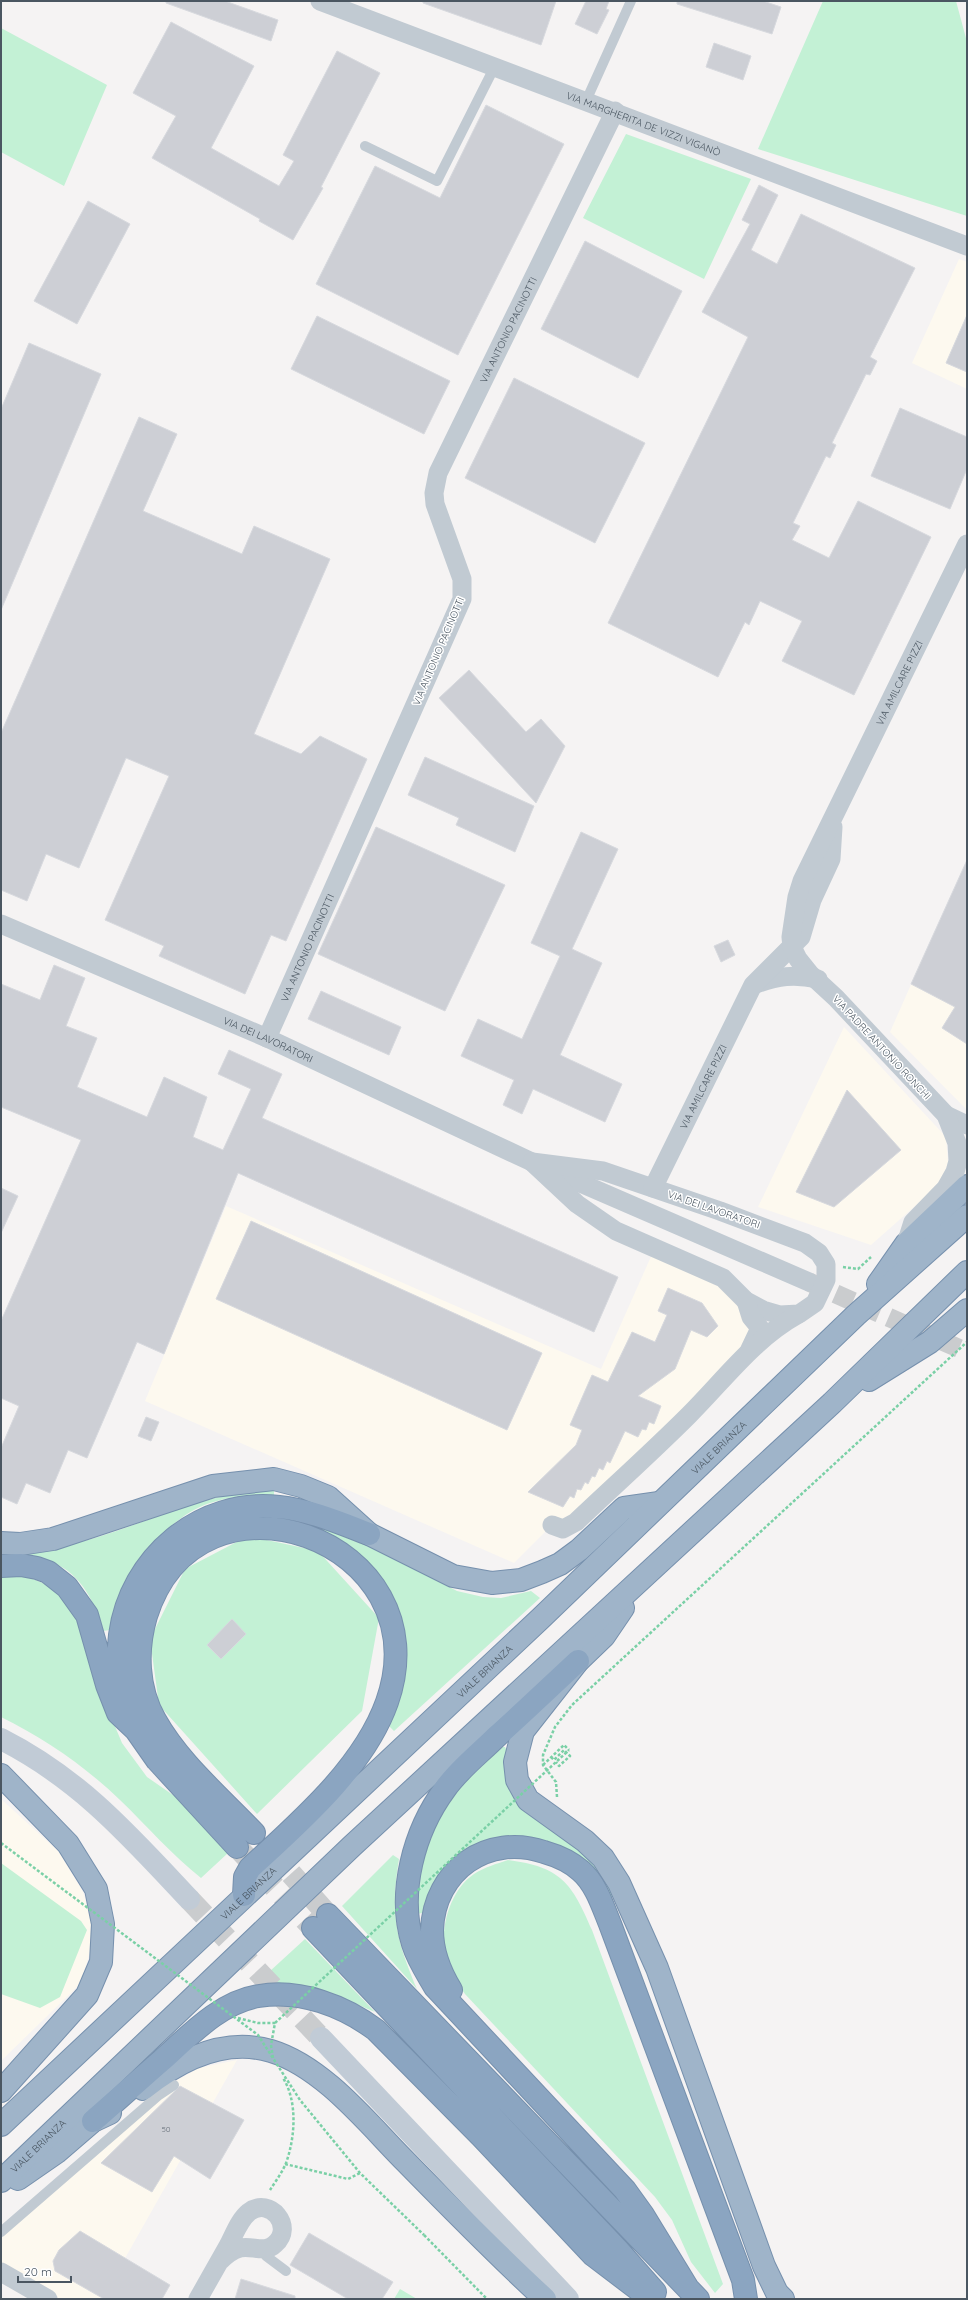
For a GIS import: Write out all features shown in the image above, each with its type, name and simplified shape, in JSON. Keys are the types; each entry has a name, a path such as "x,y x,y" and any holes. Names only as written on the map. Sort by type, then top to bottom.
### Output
{"highway":[{"path":"856,1314 906,1244 967,1186"},
{"name":"VIALE BRIANZA","path":"1,2125 244,1895 540,1619 856,1314 967,1216"},
{"name":"VIALE BRIANZA","path":"1,2181 352,1846 534,1676 640,1583 832,1403 967,1272"},
{"path":"832,1403 930,1342 967,1310"},
{"path":"1,1543 20,1544 53,1539 213,1486 274,1479 301,1486 328,1497 369,1534"},
{"path":"136,1730 119,1671 119,1645 122,1620 138,1582 150,1562 164,1546 181,1532 201,1521 232,1511 259,1506 280,1507 325,1518 369,1534 454,1576 492,1583 521,1580 560,1564 579,1550 624,1508 660,1503"},
{"path":"244,1895 245,1877 250,1868 296,1827 352,1765 367,1743 387,1702 394,1680 396,1660 391,1621 384,1602 368,1577 342,1553 311,1536 272,1527 254,1527 221,1535 198,1546 184,1557 171,1569 151,1601 140,1644 140,1678 154,1719 174,1749 254,1833"},
{"path":"1,1566 21,1564 48,1572 67,1587 87,1615 107,1685 118,1713 136,1730 157,1760 237,1847"},
{"path":"640,1583 604,1636 460,1771 431,1810 414,1853 408,1893 409,1925 413,1944 422,1966 435,1987 625,2190 643,2215 692,2293"},
{"path":"578,1661 523,1731 515,1762 517,1780 528,1800 584,1841 603,1858 619,1883 657,1968 764,2266 777,2293 783,2299"},
{"path":"1,1775 68,1844 96,1889 103,1924 101,1962 87,1995 1,2091"},
{"path":"471,2024 447,1984 434,1950 432,1930 434,1915 447,1881 463,1864 482,1853 508,1845 532,1847 560,1857 582,1872 596,1890 743,2280 746,2299"},
{"path":"660,2299 321,1922 692,2293"},
{"path":"1,2191 57,2152 207,2020 234,2004 259,1996 288,1995 325,2002 356,2016 376,2030 481,2136 593,2256 651,2299"},
{"path":"93,2121 114,2111 164,2072 211,2051 249,2048 282,2055 294,2061 336,2090 504,2261 545,2299"}],"main road":[{"path":"1,1739 45,1763 86,1793 118,1823 189,1899"},
{"path":"321,2038 568,2299"}],"street":[{"name":"VIA MARGHERITA DE VIZZI VIGANÒ","path":"320,1 586,100 967,246"},
{"name":"VIA ANTONIO PACINOTTI","path":"267,1038 462,598 462,579 435,504 434,493 438,473 615,112"},
{"name":"VIA AMILCARE PIZZI","path":"653,1188 753,985 797,942 792,925 797,897 802,881 967,544"},
{"name":"VIA DEI LAVORATORI","path":"1,924 267,1038 532,1162 809,1282"},
{"name":"VIA PADRE ANTONIO RONCHI","path":"797,942 810,974 818,979 946,1115"},
{"path":"753,985 776,977 790,975 818,979"},
{"path":"946,1115 967,1125"},
{"path":"906,1244 912,1222 946,1188 955,1172 958,1161 957,1143 946,1115"},
{"name":"VIA DEI LAVORATORI","path":"532,1162 603,1171 653,1188 759,1225 805,1243 819,1253 826,1264 826,1280 815,1303 777,1326 747,1353 689,1415 576,1522 563,1529 552,1525"},
{"name":"VIA DEI LAVORATORI","path":"532,1162 577,1204 616,1231 723,1278 746,1301 763,1310 780,1315 799,1314"},
{"name":"VIA DEI LAVORATORI","path":"746,1301 751,1317 760,1328 747,1353"},
{"path":"198,2299 243,2219 248,2213 259,2208 270,2209 276,2212 282,2225 280,2238 276,2244 263,2249 239,2248 228,2253 220,2261"},
{"path":"1,2272 48,2299"}],"lane":[{"path":"586,100 631,1"},
{"path":"365,146 437,181 495,66"},
{"path":"1,2232 159,2095 174,2085"},
{"path":"263,2249 268,2258 286,2271"}],"path":[{"path":"558,1801 556,1782 543,1765 543,1755 547,1741 555,1727 572,1705 967,1342"},
{"path":"273,2059 271,2045 275,2023 569,1750 564,1745 543,1765"},
{"path":"551,1757 554,1760 564,1750 570,1756 559,1766 556,1762"},
{"path":"1,1843 258,2035 300,2100 360,2173 487,2299"},
{"path":"235,2018 258,2023 275,2023"},
{"path":"259,2208 285,2164 291,2137 292,2104 285,2082 272,2064"},
{"path":"285,2164 348,2179 360,2173"}],"shaded area":[{"path":"959,259 967,262 967,389 912,363"},
{"path":"925,953 967,983 967,1110 890,1032"},
{"path":"844,1027 946,1137 948,1162 941,1183 871,1245 758,1207"},
{"path":"226,1206 601,1369 653,1252 721,1282 742,1302 753,1336 694,1400 568,1518 552,1525 514,1563 145,1401"},
{"path":"1,1799 58,1851 83,1892 95,1934 81,1983 1,2061"},
{"path":"237,2060 102,2299 55,2299 1,2267 1,2226 165,2087 199,2068"}],"green space":[{"path":"823,1 956,1 967,42 967,216 758,149"},
{"path":"1,28 107,85 64,186 1,152"},
{"path":"626,134 751,179 704,279 583,218"},
{"path":"274,1490 274,1495 242,1496 210,1503 192,1511 175,1523 145,1554 133,1573 115,1611 110,1630 103,1631 96,1610 86,1591 80,1582 64,1568 49,1561 1,1556 1,1552 50,1547 98,1537 184,1507 228,1495"},
{"path":"295,1516 345,1533 457,1591 483,1597 501,1598 531,1591 540,1598 394,1731 388,1725 399,1692 403,1675 404,1658 402,1623 396,1607 386,1588 352,1554 327,1535 294,1521"},
{"path":"248,1536 318,1551 379,1618 362,1711 257,1814 159,1705 150,1639 185,1569"},
{"path":"8,1575 26,1576 52,1587 74,1609 109,1712 122,1743 147,1777 186,1804 228,1853 201,1878 180,1860 120,1800 93,1776 49,1744 1,1717 1,1577"},
{"path":"502,1747 505,1747 507,1751 517,1802 526,1813 570,1842 597,1865 614,1896 611,1897 562,1848 539,1839 523,1838 502,1840 427,1904 422,1913 417,1914 417,1875 422,1856 443,1809 466,1781"},
{"path":"393,1855 399,1859 395,1895 397,1926 404,1955 417,1989 342,1906"},
{"path":"508,1860 541,1867 553,1873 571,1889 585,1914 723,2284 715,2293 691,2262 672,2220 655,2197 465,1994 450,1971 444,1946 444,1932 450,1905 456,1893 464,1882 474,1874"},
{"path":"1,1863 81,1921 87,1930 60,1997 40,2008 1,1994"},
{"path":"305,1939 375,2012 345,1999 320,1991 261,1987 257,1983"},
{"path":"400,2289 417,2299 394,2299"}],"building":[{"path":"166,1 225,1 278,20 271,41 166,3"},
{"path":"423,1 556,1 541,45 423,3"},
{"path":"586,1 609,1 606,9 609,10 597,34 575,24"},
{"path":"677,1 763,1 781,7 772,34 677,4"},
{"path":"171,22 254,66 211,148 279,186 294,161 283,155 337,51 380,73 321,187 323,188 293,240 259,221 260,219 152,158 176,116 133,93"},
{"path":"714,43 751,56 743,80 706,67"},
{"path":"486,105 564,144 458,355 316,284 375,166 440,198"},
{"path":"759,185 778,195 751,250 777,264 801,214 915,268 870,357 877,361 870,375 866,374 832,443 836,445 830,458 826,456 793,523 800,526 792,540 829,558 858,501 931,537 854,695 782,661 802,621 760,601 749,625 745,622 718,677 608,623 748,337 702,312 750,224 742,220"},
{"path":"88,201 130,224 77,324 34,301"},
{"path":"585,241 682,291 638,378 541,329"},
{"path":"967,315 967,372 946,363"},
{"path":"317,316 450,381 424,434 291,369"},
{"path":"29,343 101,374 1,610 1,409"},
{"path":"514,378 645,443 595,543 465,478"},
{"path":"900,408 967,437 967,469 950,509 871,476"},
{"path":"139,417 177,434 143,511 242,554 254,526 330,559 254,734 301,754 320,736 367,759 286,941 271,935 245,994 159,956 164,946 105,920 169,776 126,758 79,868 46,854 27,901 1,890 1,733"},
{"path":"469,670 526,732 541,719 565,746 536,803 439,698"},
{"path":"425,757 534,806 515,852 456,825 459,818 408,795"},
{"path":"376,827 505,885 445,1011 318,954"},
{"path":"581,832 618,849 572,949 602,963 560,1055 622,1084 605,1122 533,1089 522,1114 503,1105 514,1080 461,1056 478,1019 522,1039 560,956 531,943"},
{"path":"967,860 967,1044 942,1028 955,1007 911,984"},
{"path":"728,940 735,955 721,962 714,946"},
{"path":"54,965 85,978 66,1026 97,1038 77,1087 147,1117 164,1077 207,1097 193,1137 223,1150 251,1089 218,1074 229,1050 282,1074 262,1118 618,1277 594,1332 238,1173 164,1354 137,1342 87,1458 68,1450 50,1493 26,1483 17,1504 1,1497 1,1448 19,1406 1,1398 1,1321 81,1140 1,1107 1,984 40,1000"},
{"path":"321,991 401,1027 389,1055 308,1019"},
{"path":"847,1090 901,1150 834,1207 796,1192"},
{"path":"1,1188 18,1196 1,1233"},
{"path":"251,1221 542,1353 507,1430 216,1299"},
{"path":"668,1288 702,1303 718,1326 707,1337 691,1330 675,1369 638,1396 661,1406 654,1424 649,1422 646,1430 642,1429 638,1437 625,1431 610,1463 607,1461 603,1470 599,1468 595,1477 592,1476 588,1484 585,1482 581,1490 577,1489 574,1498 570,1496 563,1507 528,1492 576,1445 582,1430 570,1425 592,1375 608,1382 632,1332 655,1342 667,1315 658,1311"},
{"path":"146,1417 159,1422 151,1441 138,1436"},
{"path":"232,1619 246,1634 221,1659 207,1645"},
{"path":"180,2086 244,2120 210,2179 174,2156 152,2192 101,2163"},
{"path":"80,2231 170,2285 162,2299 104,2299 55,2271 53,2261 59,2250"},
{"path":"309,2233 393,2282 382,2299 348,2299 290,2265"},
{"path":"241,2279 295,2296 295,2299 235,2299"}],"tunnel":[{"path":"809,1282 967,1352"},
{"path":"237,1847 313,1928"},
{"path":"269,1849 328,1915"},
{"path":"189,1899 321,2038"}]}
